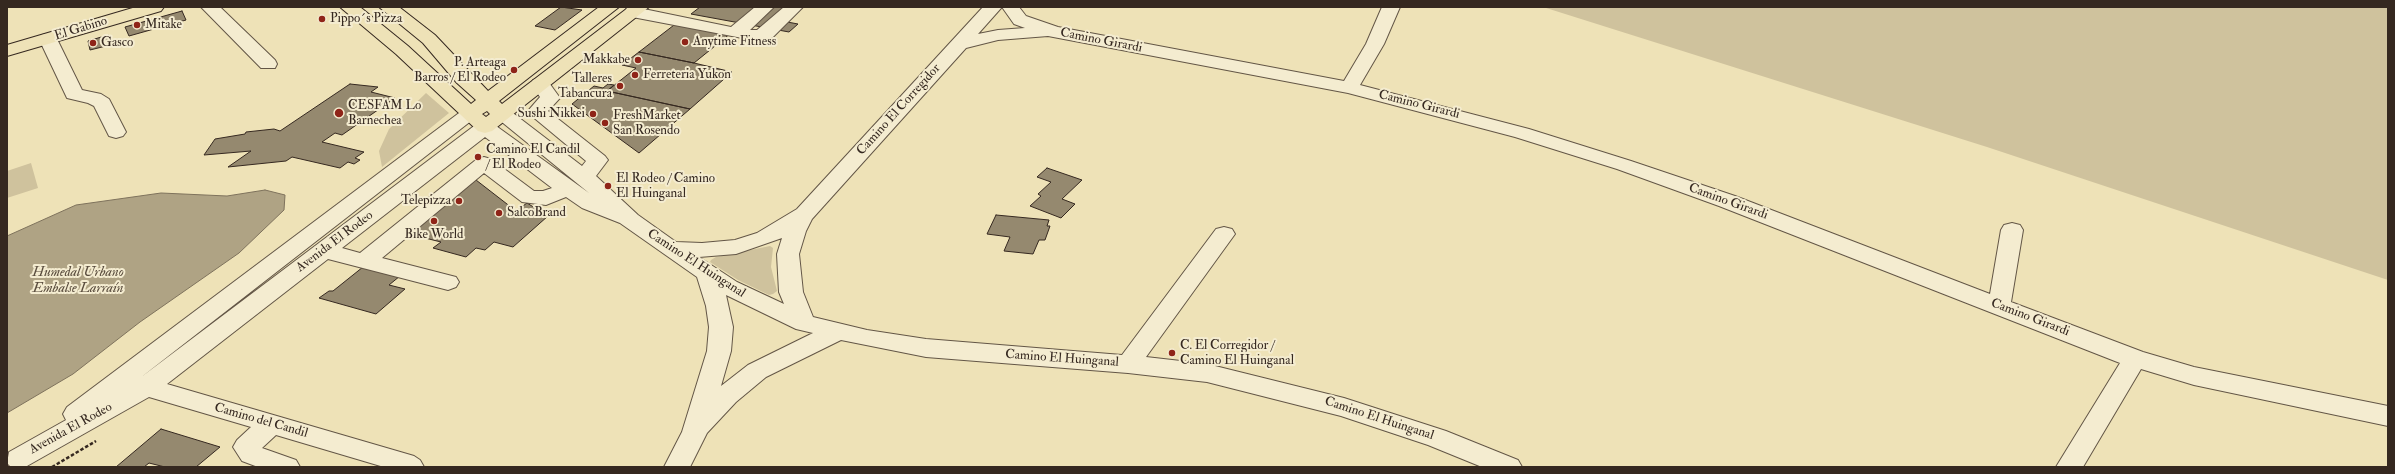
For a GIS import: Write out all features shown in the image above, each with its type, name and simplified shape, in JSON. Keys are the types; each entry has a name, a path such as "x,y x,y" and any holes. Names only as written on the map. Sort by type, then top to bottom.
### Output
{"main road":[{"name":"El Gabino","path":"8,50 154,7"},
{"path":"348,7 480,114"},
{"path":"388,7 429,39 480,114"},
{"name":"Avenida El Rodeo","path":"480,114 604,8"},
{"name":"Avenida El Rodeo","path":"480,114 502,114 636,10"}],"street":[{"path":"210,7 268,64"},
{"path":"735,32 765,7"},
{"path":"636,10 758,36 766,33 794,7"},
{"name":"Camino El Corregidor","path":"804,323 791,292 788,254 795,231 805,214 993,7"},
{"name":"Camino Girardi","path":"1010,7 1020,20 1054,32 1349,88 1472,119 1624,165 1727,201 2135,359 2194,376 2388,416"},
{"path":"1349,88 1375,44 1391,7"},
{"name":"Camino Girardi","path":"960,44 1005,34 1054,32"},
{"path":"48,39 74,94 94,98 102,103 116,132"},
{"path":"364,261 484,163 529,196 546,198 576,183 598,160 537,112 550,98 540,84"},
{"name":"Camino El Huinganal","path":"480,114 708,275 752,299 804,323 926,348 1128,364 1207,373 1298,394 1397,424 1509,467"},
{"name":"Avenida El Rodeo","path":"11,461 146,387 324,251 480,114"},
{"name":"Avenida El Rodeo","path":"11,461 480,114"},
{"name":"Camino El Huinganal","path":"502,114 539,142 576,183"},
{"path":"539,142 561,131"},
{"name":"Camino El Corregidor","path":"671,249 714,249 754,242 782,229 805,214"},
{"path":"1999,306 2012,230"},
{"path":"1128,364 1224,234"},
{"path":"754,242 775,241 784,246 788,254"},
{"path":"324,251 448,282"},
{"path":"676,467 695,432 719,351 721,327 718,306 708,275"},
{"path":"695,432 728,395 757,371 793,352 840,331"},
{"path":"719,351 730,369 743,373 757,371"},
{"path":"2069,467 2135,359"},
{"name":"Camino del Candil","path":"108,389 146,387 411,467"},
{"path":"271,424 246,447 251,454 287,467"}],"shaded area":[{"path":"1543,7 2388,7 2388,280 1987,147"},
{"path":"426,93 449,113 382,167 379,151 389,129"},
{"path":"31,163 38,188 7,198 7,171"},
{"path":"770,246 773,248 771,267 777,291 773,294 769,295 738,280 710,262 716,257"}],"water":[{"name":"Humedal Urbano Embalse Larraín","path":"265,190 285,195 284,210 239,253 140,322 73,374 7,413 7,236 76,205 161,193 227,196"}],"building":[{"path":"561,7 582,10 555,30 535,26"},
{"path":"700,7 798,7 782,21 798,24 789,32 691,14"},
{"path":"182,11 186,20 129,36 125,27"},
{"name":"Anytime Fitness","path":"678,22 731,33 694,63 639,52"},
{"path":"108,35 110,45 90,50 88,41"},
{"path":"639,52 732,72 690,109 607,91 636,68 622,65"},
{"name":"CESFAM Lo Barnechea","path":"350,84 378,87 371,92 395,98 342,135 335,133 322,142 364,152 355,158 360,160 354,164 348,162 340,168 292,157 286,161 228,167 251,151 204,155 215,139 245,134 246,132 274,129 280,131"},
{"path":"608,84 614,85 607,91 690,109 639,153 572,104 594,86 603,88"},
{"path":"1047,168 1082,180 1062,199 1075,204 1061,218 1030,206 1041,196 1038,194 1051,182 1037,177"},
{"path":"476,180 516,211 527,203 548,216 513,247 494,242 485,250 476,248 466,257 433,248 441,242 409,234"},
{"path":"996,215 1049,220 1047,226 1050,226 1045,240 1039,240 1033,254 1004,251 1010,237 987,234"},
{"path":"363,267 400,276 389,285 405,289 376,314 319,298 329,291 333,291"},
{"path":"161,429 220,447 196,467 165,467 149,463 144,467 116,467"}],"place":[{"name":"Pippo´s Pizza","path":"322,19"},
{"name":"Mitake","path":"137,25"},
{"name":"Anytime Fitness","path":"685,42"},
{"name":"Gasco","path":"93,43"},
{"name":"Makkabe","path":"638,60"},
{"name":"P. Arteaga Barros / El Rodeo","path":"514,70"},
{"name":"Ferreteria Yukon","path":"635,75"},
{"name":"Talleres Tabancura","path":"620,86"},
{"name":"CESFAM Lo Barnechea","path":"339,113"},
{"name":"Sushi Nikkei","path":"593,114"},
{"name":"FreshMarket San Rosendo","path":"605,123"},
{"name":"Camino El Candil / El Rodeo","path":"478,157"},
{"name":"El Rodeo / Camino El Huinganal","path":"608,186"},
{"name":"Telepizza","path":"459,201"},
{"name":"SalcoBrand","path":"499,213"},
{"name":"Bike World","path":"434,221"},
{"name":"C. El Corregidor / Camino El Huinganal","path":"1172,353"}]}
